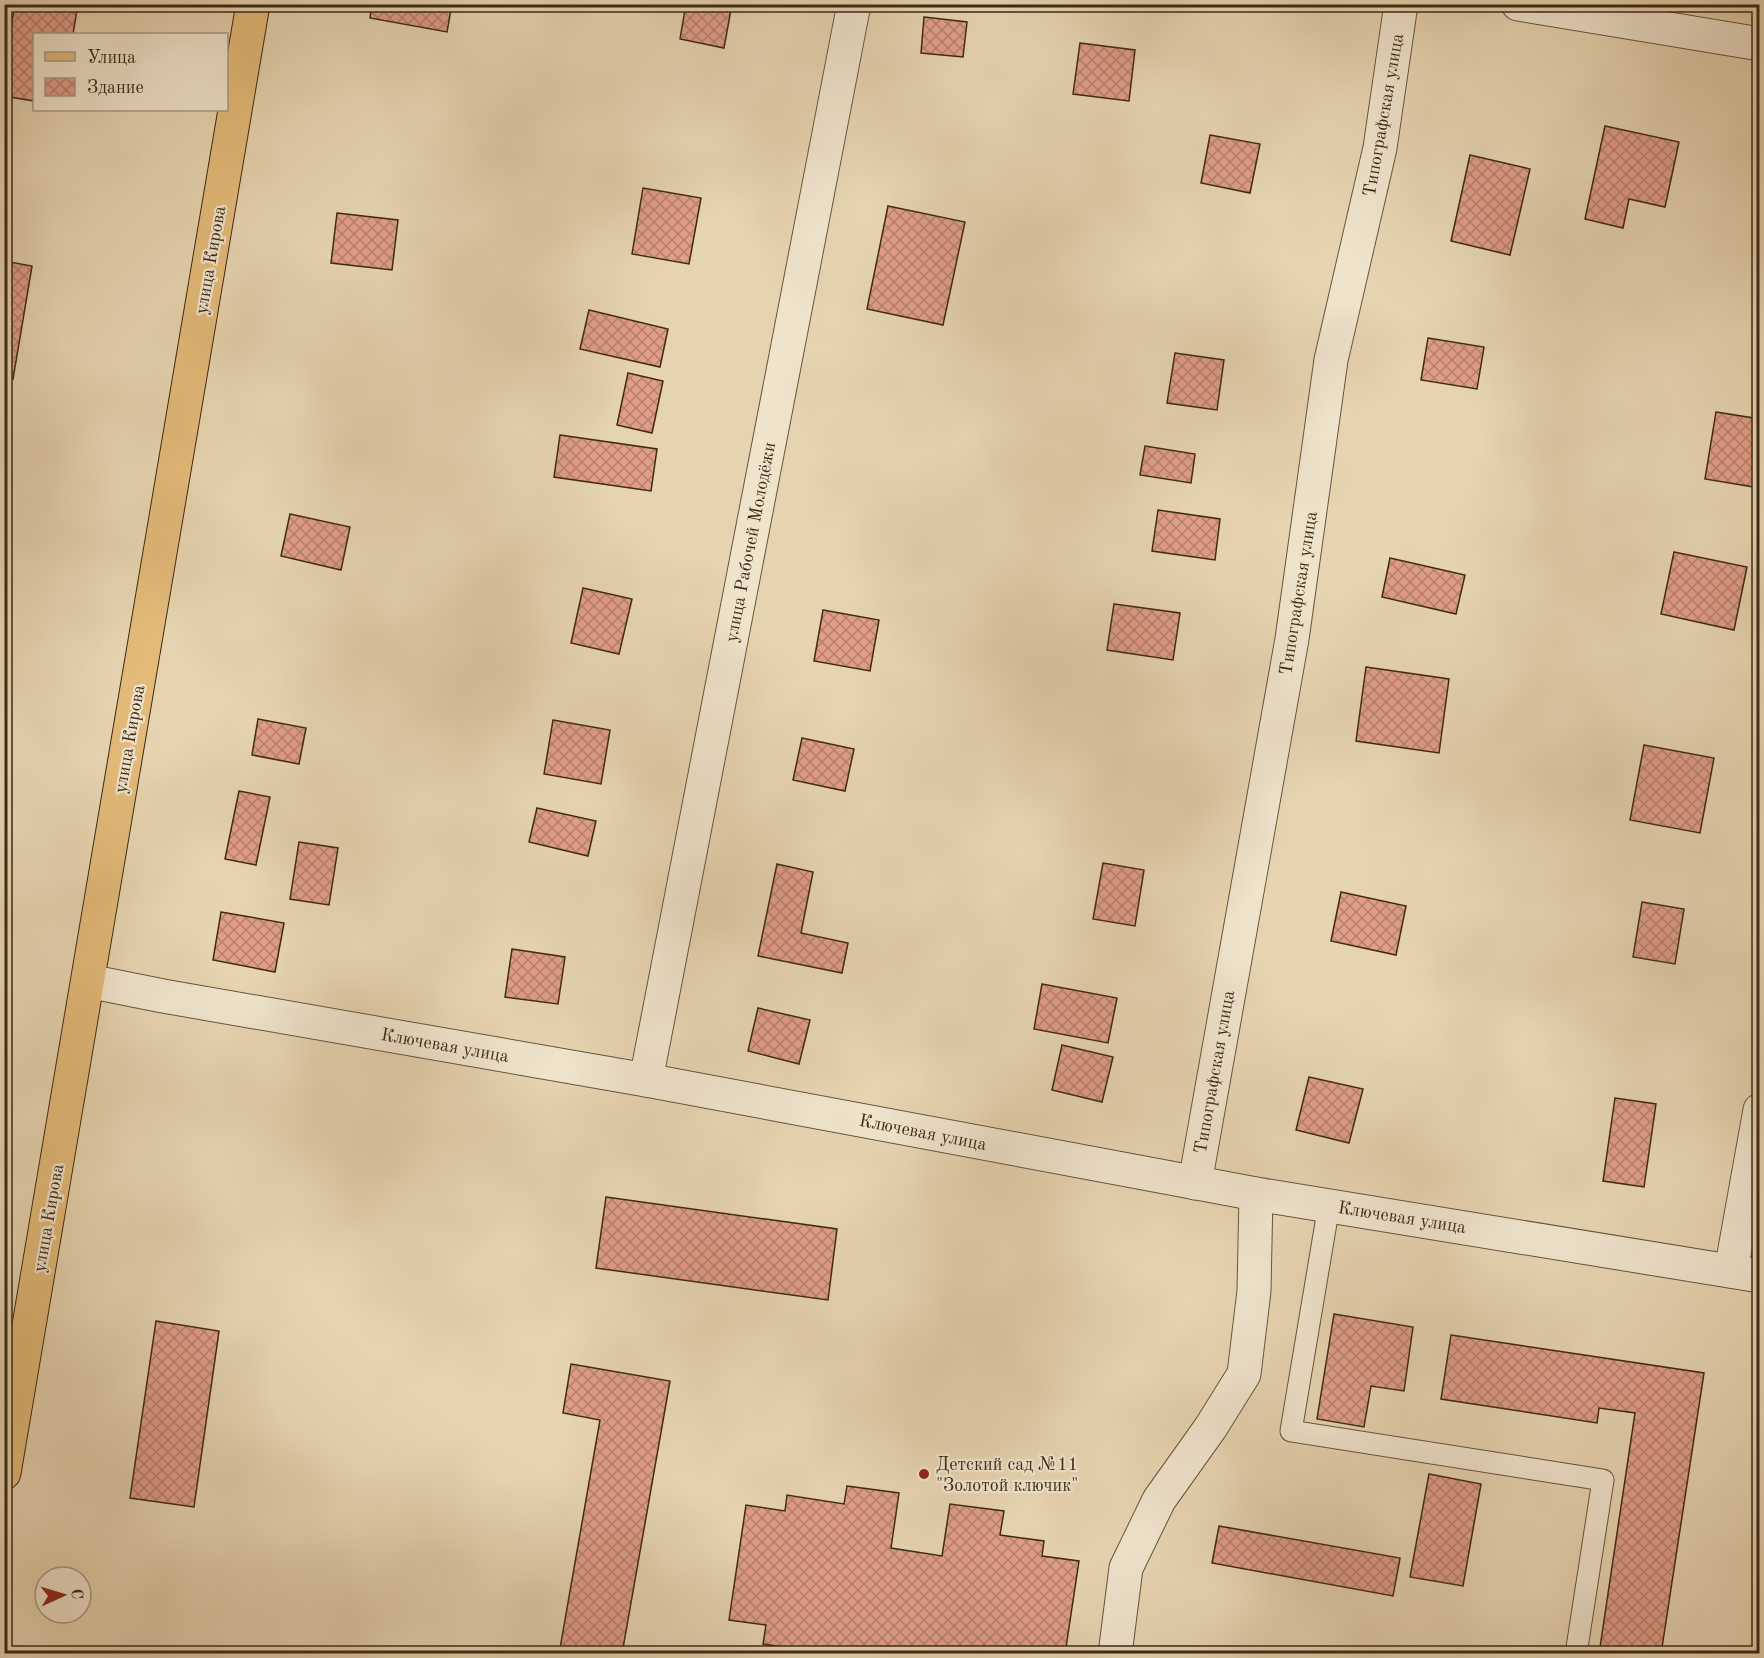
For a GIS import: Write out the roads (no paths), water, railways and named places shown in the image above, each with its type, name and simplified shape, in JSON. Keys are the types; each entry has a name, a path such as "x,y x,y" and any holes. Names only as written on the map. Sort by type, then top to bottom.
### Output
{"main road":[{"name":"улица Кирова","path":"4,1473 253,4"}],"street":[{"name":"улица Рабочей Молодёжи","path":"646,1080 854,4"},
{"name":"Типографская улица","path":"1195,1183 1292,639 1331,360 1380,148 1401,4"},
{"path":"1518,4 1760,44"},
{"name":"Ключевая улица","path":"88,981 646,1080 1256,1194 1745,1273"},
{"path":"1745,1273 1760,1110"},
{"path":"1115,1653 1126,1568 1159,1500 1244,1374 1254,1291 1256,1194"}],"lane":[{"path":"1329,1205 1291,1431 1603,1480 1576,1653"}],"place":[{"name":"Детский сад №11 \"Золотой ключик\"","path":"924,1474"}]}
